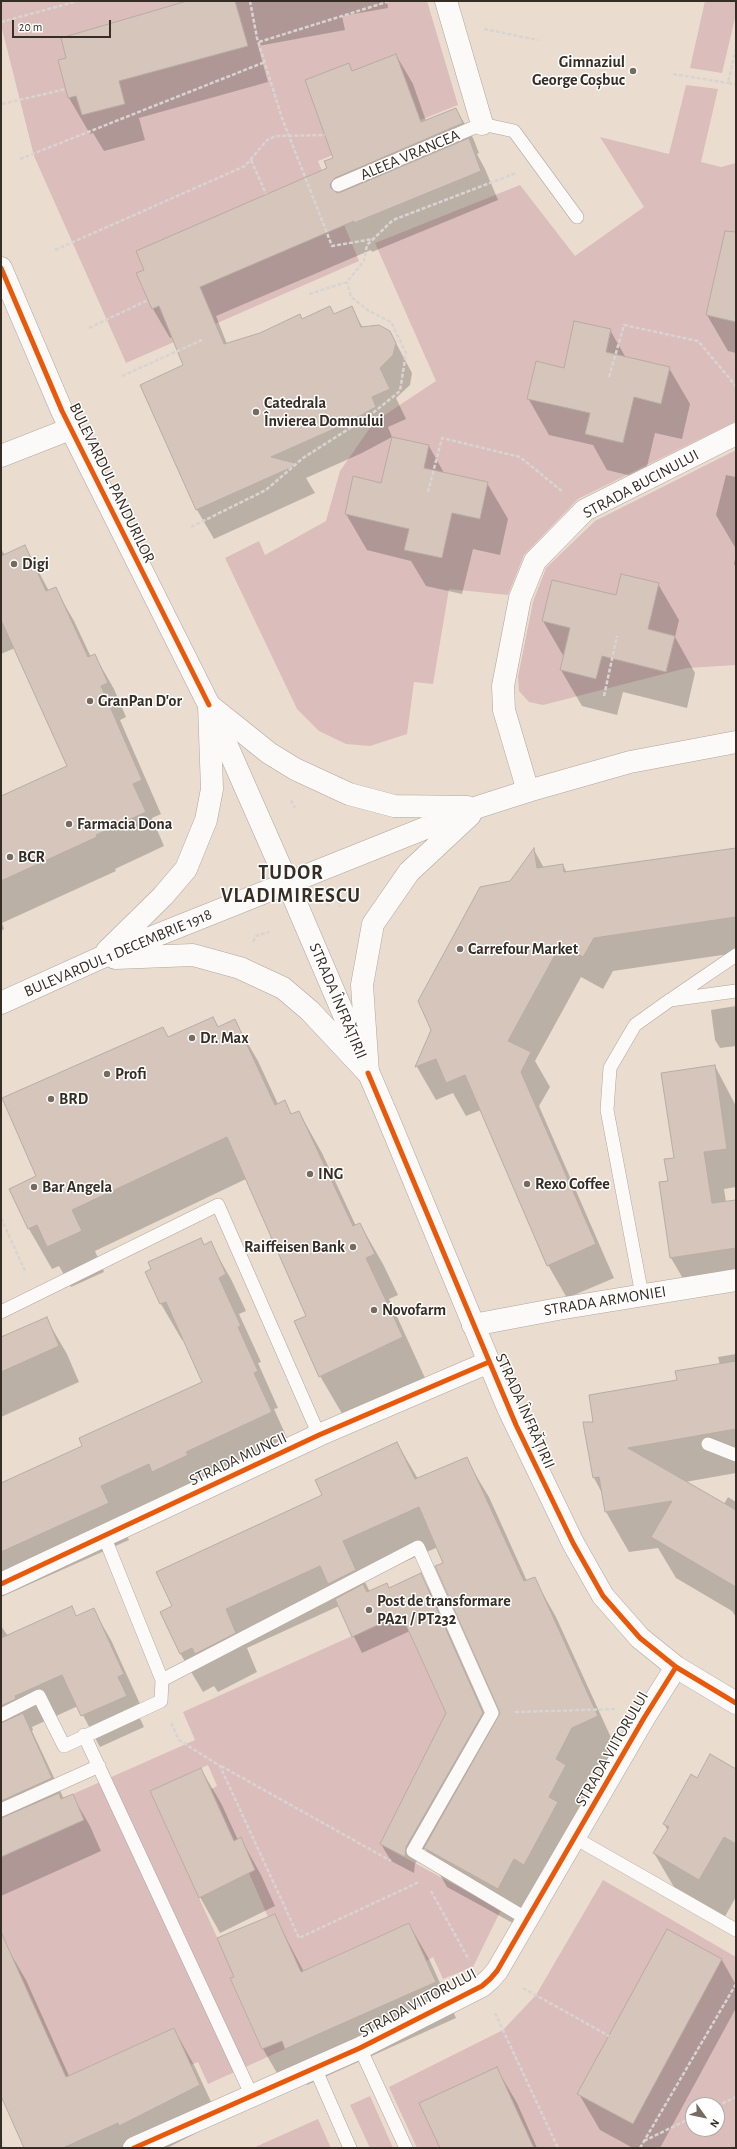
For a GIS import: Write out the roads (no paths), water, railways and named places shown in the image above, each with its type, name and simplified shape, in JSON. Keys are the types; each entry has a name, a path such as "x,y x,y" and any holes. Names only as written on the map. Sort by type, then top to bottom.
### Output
{"street":[{"path":"446,1 482,124"},
{"name":"BULEVARDUL PANDURILOR","path":"1,268 70,429 209,705 287,882"},
{"path":"1,456 70,429"},
{"name":"STRADA BUCINULUI","path":"528,791 504,710 503,686 520,598 535,561 585,510 736,434"},
{"path":"209,705 268,754 295,769 349,794 394,806 478,807"},
{"path":"100,958 163,896 186,869 206,820 212,789 209,705"},
{"name":"BULEVARDUL 1 DECEMBRIE 1918","path":"1,1003 100,958 287,882 478,807 630,762 736,742"},
{"path":"368,1073 362,985 373,924 409,872 478,807"},
{"name":"STRADA ÎNFRĂȚIRII","path":"287,882 516,1425 573,1543 603,1596 640,1638 676,1667 736,1703"},
{"path":"100,958 193,955 240,968 283,988 310,1011 368,1073"},
{"name":"STRADA ARMONIEI","path":"473,1325 736,1280"},
{"name":"STRADA MUNCII","path":"1,1584 319,1435 489,1362"},
{"name":"STRADA VIITORULUI","path":"134,2148 360,2048 482,1986 497,1970 644,1718 676,1667"}],"lane":[{"path":"482,124 514,131 578,217"},
{"name":"ALEEA VRANCEA","path":"338,185 482,124"},
{"path":"642,1295 607,1110 610,1068 635,1025 736,955"},
{"path":"670,1000 736,991"},
{"path":"1,1312 218,1205 319,1435"},
{"path":"708,1444 736,1455"},
{"path":"1,1715 39,1696 64,1746 84,1735 161,1701 162,1680 104,1536"},
{"path":"162,1680 418,1547 492,1713 413,1851 527,1919"},
{"path":"84,1735 252,2096"},
{"path":"1,1810 99,1766"},
{"path":"575,1838 736,1930"},
{"path":"360,2048 406,2148"},
{"path":"315,2068 350,2148"}],"place":[{"name":"Gimnaziul George Coșbuc","path":"633,71"},
{"name":"Catedrala Învierea Domnului","path":"256,412"},
{"name":"Digi","path":"14,564"},
{"name":"GranPan D'or","path":"90,701"},
{"name":"Farmacia Dona","path":"69,824"},
{"name":"BCR","path":"10,857"},
{"name":"Carrefour Market","path":"460,949"},
{"name":"Dr. Max","path":"192,1038"},
{"name":"Profi","path":"107,1074"},
{"name":"BRD","path":"51,1099"},
{"name":"ING","path":"310,1174"},
{"name":"Rexo Coffee","path":"527,1184"},
{"name":"Bar Angela","path":"34,1187"},
{"name":"Raiffeisen Bank","path":"353,1247"},
{"name":"Novofarm","path":"374,1310"},
{"name":"Post de transformare PA21 / PT232","path":"369,1610"}],"district":[{"name":"TUDOR VLADIMIRESCU","path":"291,884"}]}
